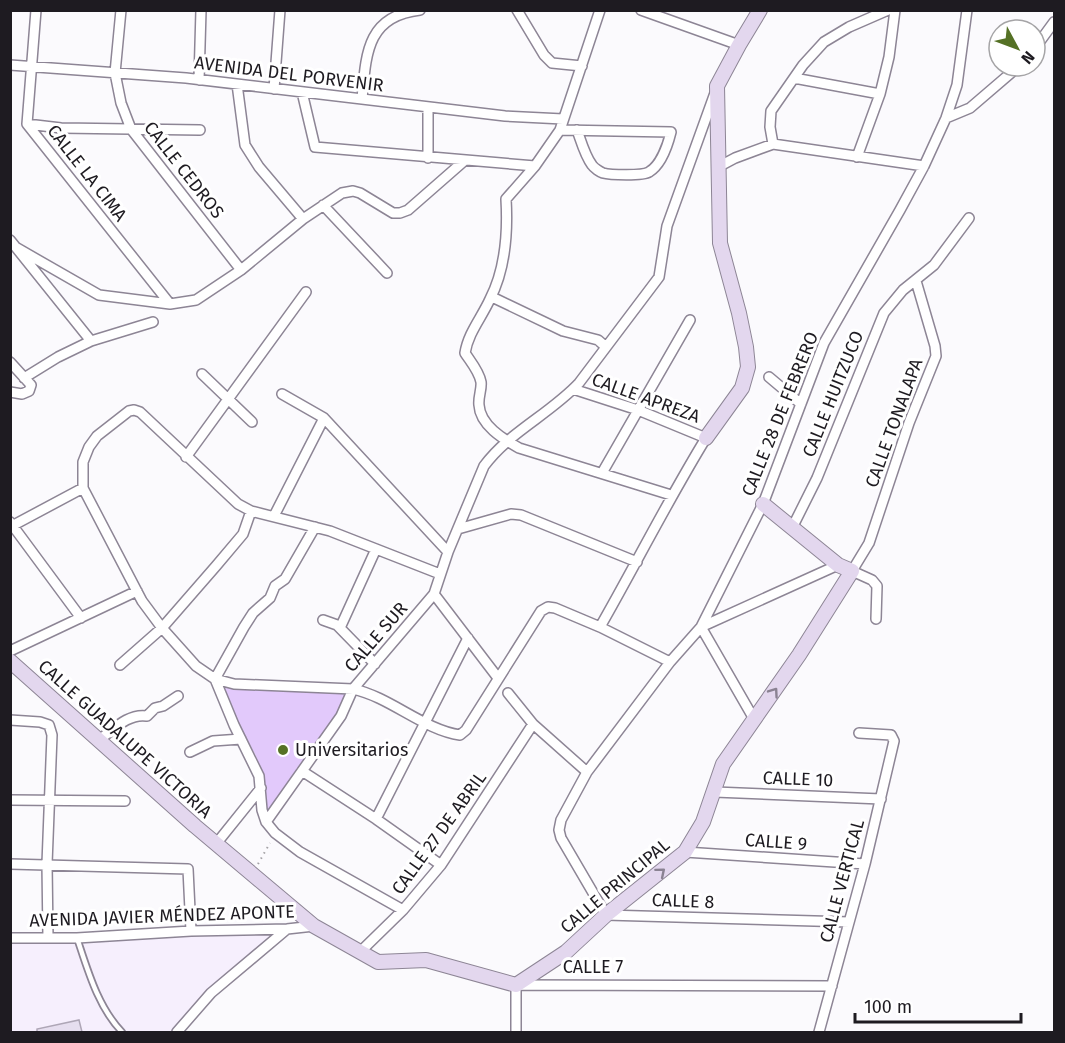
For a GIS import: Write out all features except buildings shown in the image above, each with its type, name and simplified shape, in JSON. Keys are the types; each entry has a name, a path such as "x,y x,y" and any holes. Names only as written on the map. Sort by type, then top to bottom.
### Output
{"street":[{"name":"CALLE LA CIMA","path":"36,10 27,124 170,304"},
{"name":"CALLE CEDROS","path":"121,10 115,73 121,103 130,129 241,270"},
{"path":"199,80 201,10"},
{"path":"274,88 280,10"},
{"path":"362,99 366,55 375,33 387,20 404,12 420,10"},
{"path":"517,10 544,55 552,63 582,66"},
{"path":"600,10 560,130 535,166 506,199 507,246 492,297 467,341 465,353 481,382 479,406 483,420 507,441 519,448 671,495"},
{"path":"640,10 739,45"},
{"path":"498,678 434,594 448,552 484,466 507,441 573,389 659,277 667,226 717,86 760,10"},
{"path":"773,144 770,127 771,111 794,78 824,42 849,27 888,10"},
{"path":"857,157 880,94 889,57 895,10"},
{"name":"CALLE 28 DE FEBRERO","path":"587,772 670,662 701,627 763,504 824,343 924,166 946,118 957,85 967,10"},
{"name":"AVENIDA DEL PORVENIR","path":"10,65 199,80 505,116 563,119"},
{"path":"794,78 880,94"},
{"path":"946,118 970,108 1005,78"},
{"path":"237,84 245,145 259,167 303,219"},
{"path":"600,627 671,495 706,438 742,388 748,367 739,313 720,243 717,86"},
{"path":"302,92 315,147 535,166"},
{"path":"428,107 428,158"},
{"path":"27,124 60,128 200,130"},
{"path":"560,130 577,130 671,132 669,142 658,164 644,174 603,173 591,164 577,130"},
{"path":"720,166 773,144 924,166"},
{"path":"17,249 99,295 170,304 196,300 241,270 303,219 342,193 353,191 360,193 393,213 400,213 408,210 464,161"},
{"path":"323,205 387,273"},
{"name":"CALLE HUITZUCO","path":"792,528 825,458 884,312 903,290 934,265 969,219"},
{"path":"10,240 91,341"},
{"name":"CALLE TONALAPA","path":"852,571 869,543 909,423 936,356 935,345 916,281"},
{"path":"186,457 306,292"},
{"path":"492,297 563,331 598,340 606,348"},
{"path":"602,473 690,320"},
{"path":"24,378 58,357 91,341 153,322"},
{"path":"10,362 31,385 29,391 22,394 10,392"},
{"path":"202,374 252,422"},
{"path":"769,377 801,404"},
{"name":"CALLE APREZA","path":"573,389 638,410 706,438"},
{"path":"282,394 324,418 448,552"},
{"path":"440,574 315,527 251,511 238,504 140,412 134,410 129,411 97,436 89,447 83,462 82,488 142,601 162,628 196,666 215,679 234,684 353,689 366,692 452,734 460,735 466,730 541,611 548,606 600,627 670,662"},
{"path":"274,516 324,418"},
{"path":"81,618 11,525 82,488"},
{"path":"763,504 838,565 872,580 877,586 876,619"},
{"path":"120,665 162,628 243,534 251,511"},
{"path":"458,529 511,514 521,515 637,562"},
{"path":"215,679 253,613 270,598 275,586 285,579 315,527"},
{"path":"340,628 376,549"},
{"path":"754,720 701,627 838,565"},
{"name":"CALLE PRINCIPAL","path":"516,985 566,952 606,915 684,852 704,822 723,764 799,655 852,571"},
{"path":"10,651 137,591"},
{"name":"CALLE SUR","path":"266,822 341,716 353,689 434,594"},
{"path":"323,620 340,628 375,664"},
{"path":"376,819 468,638"},
{"name":"CALLE GUADALUPE VICTORIA","path":"10,661 216,844 314,926"},
{"path":"215,679 259,776 262,810 266,822 275,833 300,852 403,910"},
{"path":"508,693 533,724 587,772 561,820 559,830 561,838 606,915"},
{"path":"99,740 128,719 138,715 147,717 155,708 163,706 178,696"},
{"path":"10,720 40,722 49,725 52,735 47,864 48,938"},
{"name":"CALLE 27 DE ABRIL","path":"360,952 403,910 441,865 533,724"},
{"name":"CALLE VERTICAL","path":"819,1032 865,864 894,741 891,735 859,733"},
{"path":"190,752 213,741 241,739"},
{"path":"302,771 441,865"},
{"path":"216,844 261,788"},
{"name":"CALLE 10","path":"714,792 881,799"},
{"path":"10,800 125,801"},
{"name":"CALLE 9","path":"684,852 865,864"},
{"path":"10,864 188,869 191,930"},
{"name":"CALLE 8","path":"606,915 849,922"},
{"name":"AVENIDA JAVIER MÉNDEZ APONTE","path":"10,938 77,938 191,930 286,929 314,926"},
{"name":"CALLE 7","path":"314,926 378,962 426,960 516,985 832,986"},
{"path":"177,1032 211,993 286,929"},
{"path":"516,985 516,1032"}],"lane":[{"path":"77,938 90,978 106,1011 122,1032"}],"path":[{"path":"253,874 275,833"}],"shaded area":[{"name":"Universitarios","path":"223,685 236,689 348,692 336,718 267,815 265,782 255,754 244,736"},
{"path":"274,934 204,993 171,1032 11,1032 10,943"}],"place":[{"name":"Universitarios","path":"283,750"}]}
